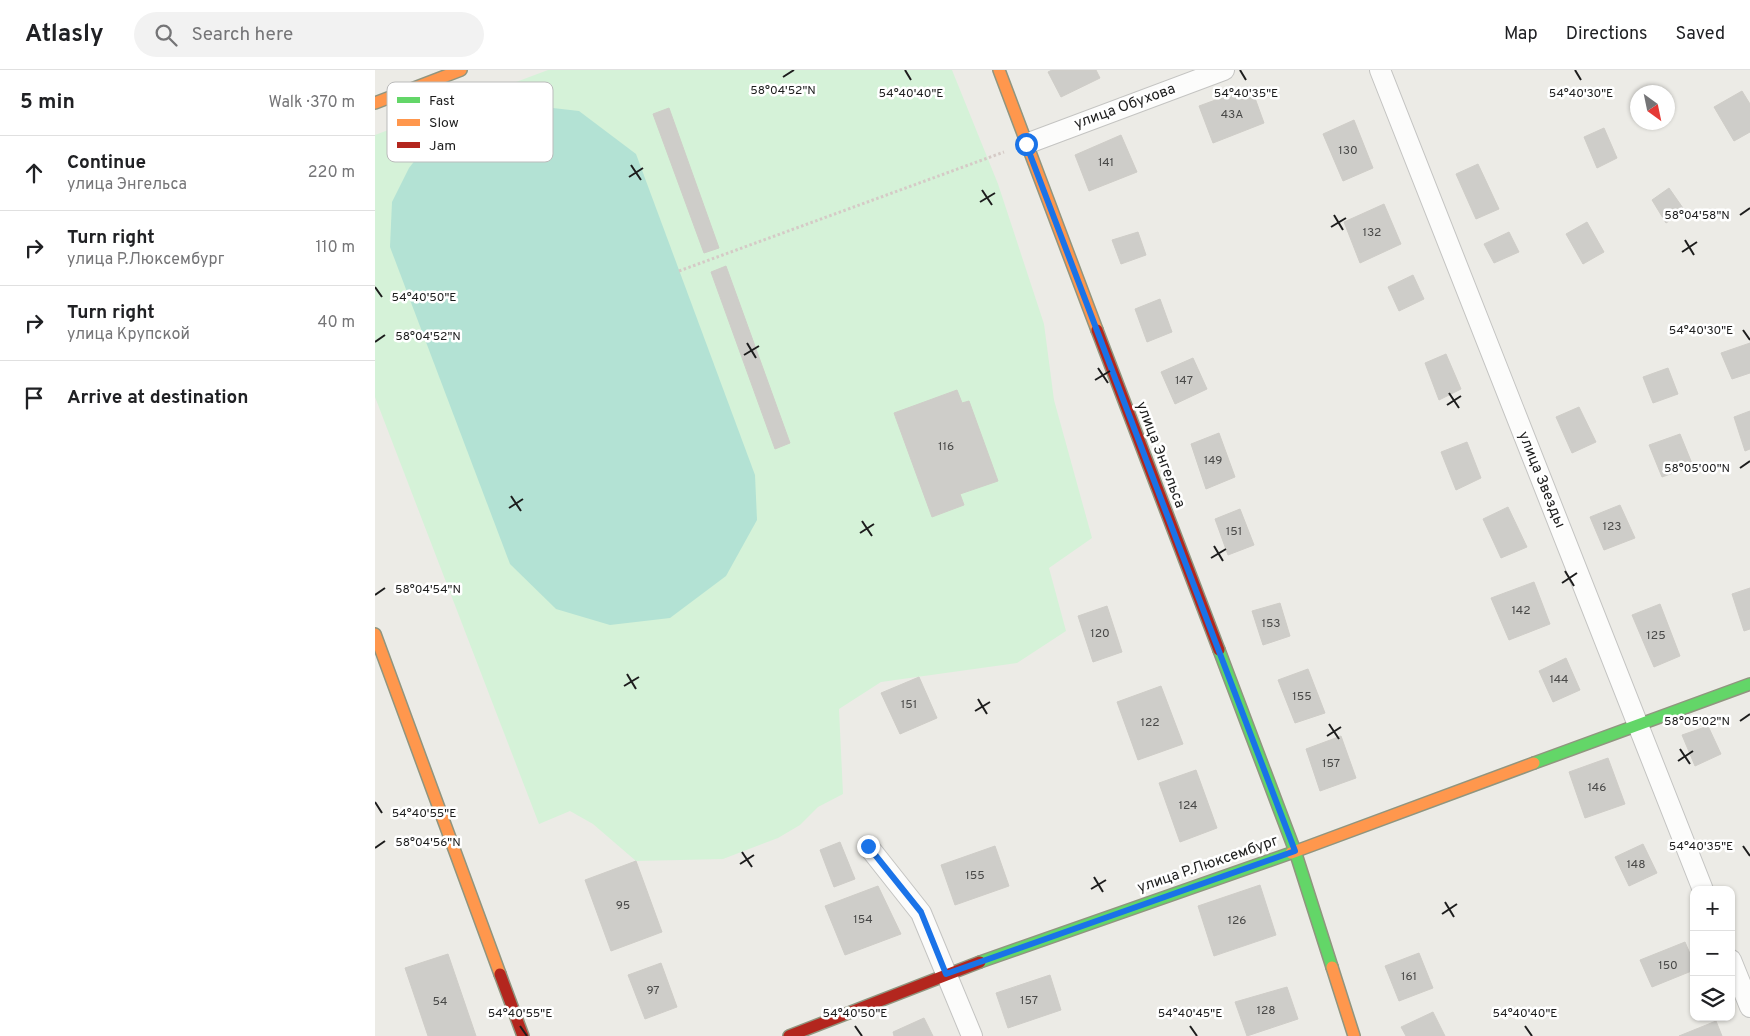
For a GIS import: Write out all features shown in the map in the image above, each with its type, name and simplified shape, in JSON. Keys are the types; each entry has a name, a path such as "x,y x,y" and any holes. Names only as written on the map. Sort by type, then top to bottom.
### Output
{"street":[{"path":"430,82 461,70"},
{"name":"улица Энгельса","path":"999,70 1295,851 1354,1036"},
{"name":"улица Обухова","path":"1026,144 1224,70"},
{"name":"улица Звезды","path":"1380,70 1701,886"},
{"path":"375,103 387,98"},
{"path":"375,634 523,1036"},
{"name":"улица Р.Люксембург","path":"789,1036 946,974 1295,851 1750,684"},
{"path":"868,846 921,912 972,1036"},
{"path":"1735,970 1750,1007"}],"path":[{"path":"679,271 1026,144"}],"green space":[{"path":"548,70 952,70 998,184 1044,324 1054,400 1092,538 1049,568 1066,631 1017,663 881,682 839,709 843,794 818,807 800,825 778,838 723,859 636,861 593,824 570,811 539,824 375,397 375,135 387,130 387,162 553,162 553,82 516,82"},
{"path":"553,108 579,111 636,154 755,475 757,520 726,576 670,618 610,625 556,609 510,564 390,247 392,202 414,162 553,162"}],"building":[{"path":"1052,70 1096,70 1100,78 1061,97 1048,72"},
{"path":"1251,87 1264,123 1213,143 1199,106"},
{"path":"1742,91 1750,104 1750,132 1734,141 1714,107"},
{"path":"669,108 719,248 704,253 653,114"},
{"path":"1354,120 1373,168 1343,181 1323,134"},
{"path":"1604,128 1617,158 1597,168 1584,137"},
{"path":"1121,135 1137,172 1089,191 1075,155"},
{"path":"1478,164 1499,209 1476,219 1456,174"},
{"path":"1669,188 1685,211 1666,223 1652,200"},
{"path":"1384,204 1401,244 1360,263 1344,222"},
{"path":"1587,222 1604,252 1583,264 1566,234"},
{"path":"1138,232 1146,255 1121,264 1112,240"},
{"path":"1509,232 1519,252 1494,263 1484,244"},
{"path":"726,266 790,443 775,449 711,272"},
{"path":"1413,275 1424,299 1399,311 1388,287"},
{"path":"1160,299 1172,332 1147,342 1135,309"},
{"path":"1750,343 1750,373 1732,379 1721,353"},
{"path":"1446,354 1461,389 1439,400 1425,363"},
{"path":"1193,358 1207,389 1175,404 1161,372"},
{"path":"1668,368 1678,394 1653,403 1643,377"},
{"path":"957,390 962,403 969,401 998,481 960,494 964,505 932,517 894,413"},
{"path":"1579,407 1596,442 1572,453 1556,417"},
{"path":"1750,411 1750,449 1745,451 1734,417"},
{"path":"1219,433 1235,477 1206,489 1191,444"},
{"path":"1680,434 1693,466 1662,477 1649,445"},
{"path":"1467,442 1481,478 1456,490 1441,452"},
{"path":"1620,505 1635,538 1604,550 1590,517"},
{"path":"1508,507 1527,547 1501,558 1483,519"},
{"path":"1240,509 1254,545 1228,555 1215,519"},
{"path":"1534,582 1550,624 1509,640 1491,598"},
{"path":"1750,588 1750,629 1744,631 1732,594"},
{"path":"1280,603 1290,636 1263,645 1252,611"},
{"path":"1660,604 1680,656 1654,667 1632,615"},
{"path":"1107,606 1122,652 1093,662 1078,616"},
{"path":"1566,658 1580,690 1553,702 1539,671"},
{"path":"1308,669 1325,713 1295,723 1278,680"},
{"path":"919,677 937,718 900,734 881,693"},
{"path":"1161,686 1183,744 1138,760 1117,702"},
{"path":"1708,726 1721,754 1695,766 1682,735"},
{"path":"1341,736 1356,778 1320,791 1306,749"},
{"path":"1608,758 1625,804 1585,818 1569,772"},
{"path":"1196,770 1217,828 1180,842 1159,783"},
{"path":"840,842 855,879 834,887 820,850"},
{"path":"1643,844 1657,873 1629,886 1615,857"},
{"path":"995,846 1009,886 955,905 941,865"},
{"path":"636,861 662,932 611,951 585,880"},
{"path":"1260,885 1276,935 1214,956 1198,906"},
{"path":"878,886 901,934 845,955 825,906"},
{"path":"1685,942 1690,954 1690,972 1652,987 1640,960"},
{"path":"1419,953 1433,988 1399,1001 1385,966"},
{"path":"448,954 476,1036 428,1036 405,968"},
{"path":"661,963 677,1007 645,1019 628,975"},
{"path":"1050,975 1061,1010 1008,1028 996,993"},
{"path":"1287,987 1298,1019 1247,1036 1235,1002"},
{"path":"1433,1012 1445,1036 1406,1036 1401,1027"},
{"path":"924,1018 933,1036 894,1036 893,1032"},
{"path":"1716,1021 1722,1036 1679,1036"}],"traffic: fast":[{"path":"1219,650 1295,851 1332,967"},
{"path":"1534,763 1750,684"},
{"path":"980,962 1291,853"}],"traffic: slow":[{"path":"430,82 461,70"},
{"path":"999,70 1097,330"},
{"path":"375,103 387,98"},
{"path":"375,634 500,974"},
{"path":"1291,853 1534,763"},
{"path":"1332,967 1354,1036"}],"traffic: jam":[{"path":"1097,330 1219,650"},
{"path":"789,1036 980,962"},
{"path":"500,974 523,1036"}],"route":[{"path":"868,846 921,912 946,974 1295,851 1026,144"}]}
